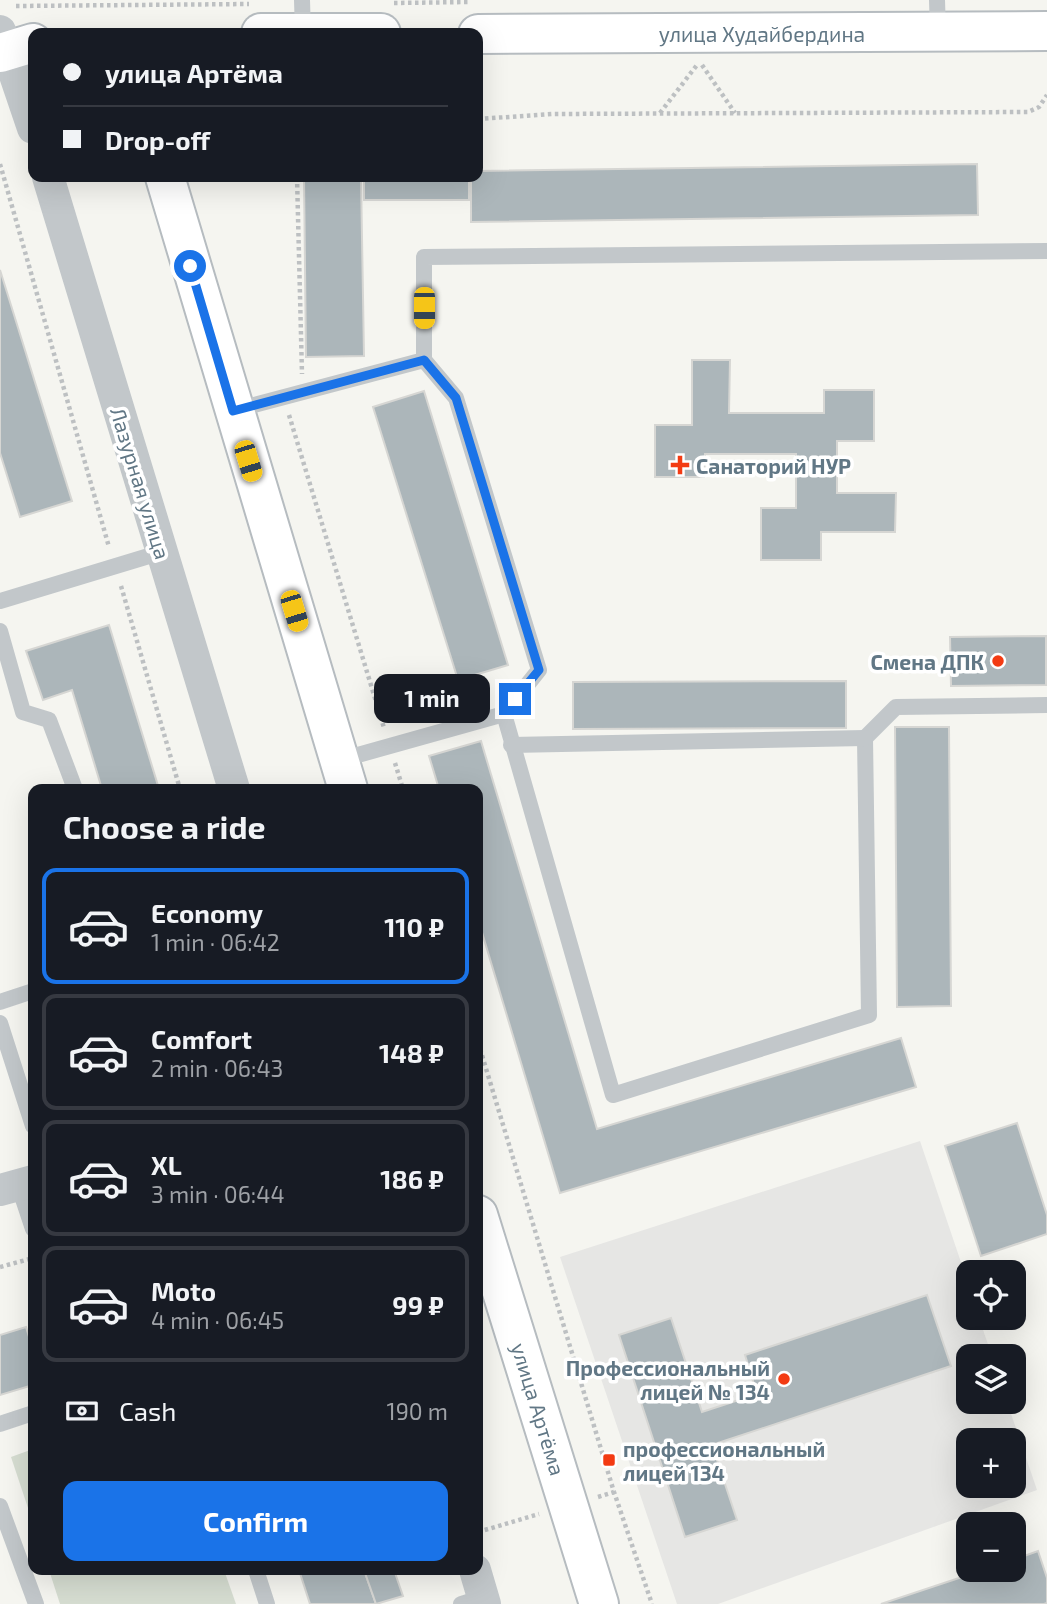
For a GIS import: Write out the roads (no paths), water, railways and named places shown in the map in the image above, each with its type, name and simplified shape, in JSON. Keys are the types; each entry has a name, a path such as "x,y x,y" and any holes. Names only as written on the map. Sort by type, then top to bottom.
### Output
{"main road":[{"name":"улица Худайбердина","path":"483,34 937,16 1047,31"},
{"path":"167,182 233,411 344,775"},
{"name":"улица Артёма","path":"483,1231 599,1604"}],"street":[{"path":"10,45 28,110"},
{"name":"Лазурная улица","path":"50,182 233,784"}],"lane":[{"path":"302,0 303,28"},
{"path":"344,775 390,747 503,714 539,670 456,398 424,360 424,257 1047,251"},
{"path":"233,411 424,360"},
{"path":"0,601 163,552"},
{"path":"0,631 23,712 49,720 73,784"},
{"path":"511,745 865,738 895,707 1047,705"},
{"path":"503,714 613,1095 869,1014 865,738"},
{"path":"0,1002 28,993"},
{"path":"0,1023 28,1110"},
{"path":"17,1185 28,1215"},
{"path":"0,1424 28,1415"},
{"path":"0,1506 36,1604"},
{"path":"258,1575 267,1604"}],"place":[{"name":"Санаторий НУР","path":"680,465"},
{"name":"Смена ДПК","path":"998,661"},
{"name":"Профессиональный лицей № 134","path":"784,1379"},
{"name":"профессиональный лицей 134","path":"609,1460"}]}
